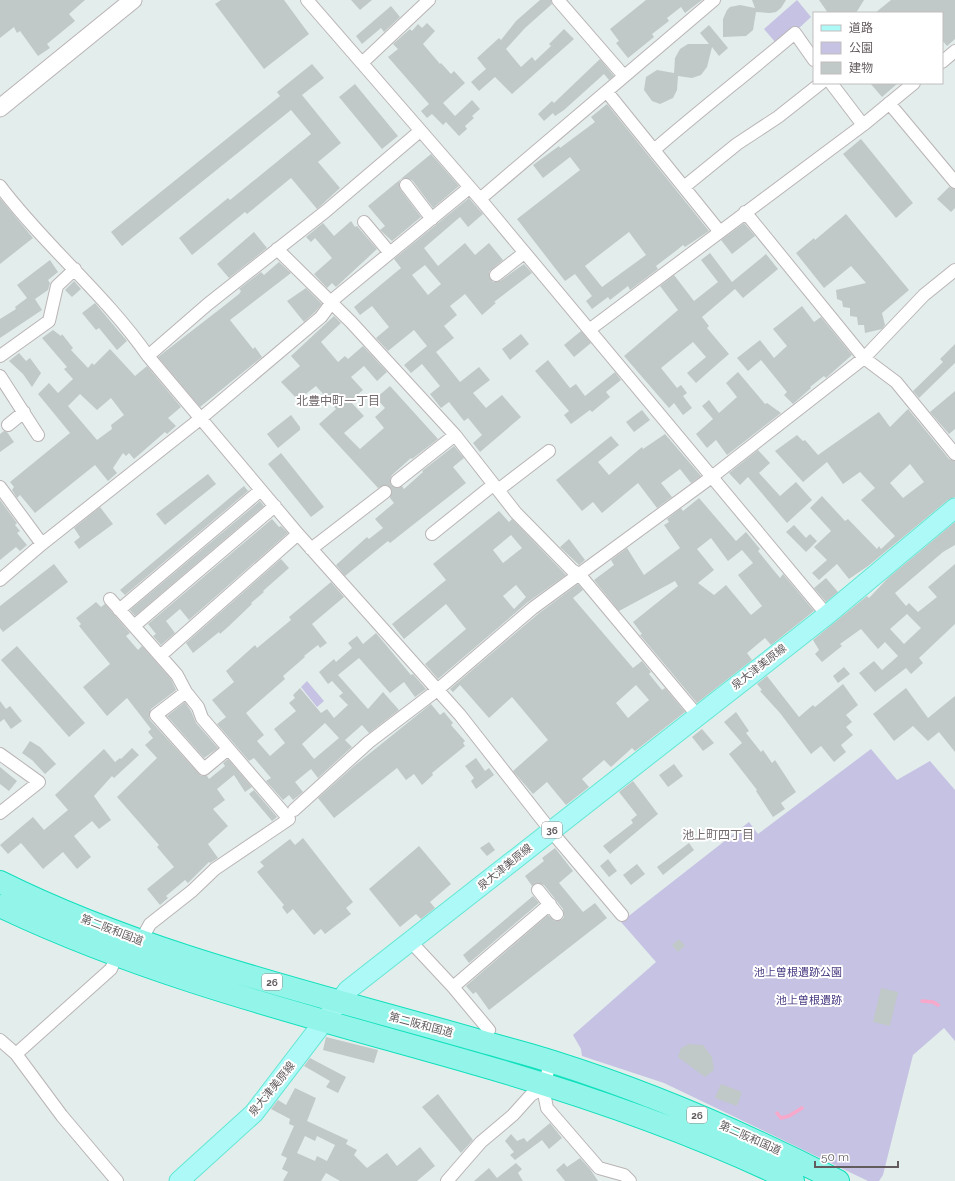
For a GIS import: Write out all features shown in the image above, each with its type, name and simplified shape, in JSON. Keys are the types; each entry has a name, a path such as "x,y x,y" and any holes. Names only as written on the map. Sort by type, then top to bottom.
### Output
{"highway":[{"name":"第二阪和国道","path":"0,882 87,922 140,942 337,1002 551,1061 679,1108 767,1145 838,1181"},
{"name":"第二阪和国道","path":"0,906 79,941 181,978 324,1022 544,1086 668,1127 758,1164 793,1181"}],"main road":[{"name":"泉大津美原線","path":"179,1181 254,1113 324,1022 337,1002 348,990 411,942 697,715 827,615 955,508"}],"street":[{"path":"0,108 133,0"},
{"path":"307,0 470,188 713,476 827,615"},
{"path":"362,63 429,0"},
{"path":"558,0 624,76"},
{"path":"480,200 714,0"},
{"path":"654,150 702,108 737,83 795,33 813,59"},
{"path":"943,61 955,51"},
{"path":"684,187 737,144 778,117 820,84"},
{"path":"832,84 863,125"},
{"path":"589,330 863,125 913,84"},
{"path":"607,92 720,232"},
{"path":"889,103 955,182"},
{"path":"148,356 208,304 326,211 420,131"},
{"path":"406,185 432,219"},
{"path":"0,186 25,216 131,332 148,356 200,419 311,549 436,691 460,715 551,831 622,915"},
{"path":"0,580 42,544 200,419 321,317 331,303 470,188"},
{"path":"745,212 864,358 896,382 955,454"},
{"path":"364,222 390,253"},
{"path":"277,249 331,303 455,435 516,513 572,570 579,574 697,715"},
{"path":"496,275 524,253"},
{"path":"0,356 49,321 57,286 75,269"},
{"path":"294,810 369,742 436,691 528,612 713,476 864,358 924,295 955,270"},
{"path":"0,376 38,435"},
{"path":"8,425 24,412"},
{"path":"397,481 455,435"},
{"path":"432,534 450,513 496,487 549,451"},
{"path":"0,487 42,544"},
{"path":"119,610 261,490"},
{"path":"311,549 385,492"},
{"path":"134,626 275,506"},
{"path":"160,656 298,534"},
{"path":"110,599 177,675 186,692 198,706 202,718 289,819 215,869 192,891 150,924 140,942"},
{"path":"186,692 156,715 204,769 228,749"},
{"path":"0,754 39,782 0,812"},
{"path":"453,987 506,935 553,909 538,890"},
{"path":"411,942 453,987 489,1030 480,1042"},
{"path":"117,955 111,969 6,1049 117,1181"},
{"path":"551,1061 544,1086 547,1108 599,1168 624,1174 630,1181"},
{"path":"447,1181 481,1142 513,1115 531,1095 544,1086"}],"green space":[{"path":"797,0 811,17 798,29 795,26 776,43 764,29"},
{"path":"307,681 324,701 317,707 301,687"},
{"name":"池上曽根遺跡公園","path":"871,749 897,780 930,761 955,790 955,1041 944,1028 913,1055 883,1175 879,1181 868,1181 664,1083 582,1056 581,1049 573,1035 656,962 621,922 749,822 758,834"}],"building":[{"path":"0,0 85,0 69,14 75,21 47,44 50,48 38,56 20,31 17,33 14,27 0,38"},
{"path":"221,0 284,0 309,34 264,69 215,4"},
{"path":"351,0 372,0 360,10"},
{"path":"540,0 551,0 552,4 525,28 506,49 521,67 532,57 535,61 551,46 549,44 564,29 574,39 512,94 495,77 479,91 471,82 486,69 477,58 499,38 501,40 516,21"},
{"path":"646,0 702,0 685,13 681,7 667,18 669,21 652,34 654,37 628,58 616,43 619,41 610,29"},
{"path":"752,0 786,0 781,8 776,12 756,12 753,30 746,36 723,37 723,19 727,10 730,7 740,5 755,8"},
{"path":"819,0 864,0 857,12 827,12"},
{"path":"891,0 955,0 955,39 947,46 943,41 943,12 876,12"},
{"path":"391,6 400,17 384,32 381,28 362,44 356,36"},
{"path":"427,23 435,31 423,44 440,64 441,63 451,74 454,71 465,83 443,103 455,116 472,100 480,109 472,116 474,118 465,126 467,129 459,136 446,122 443,125 432,114 427,118 421,111 429,104 388,57 398,49 393,44 410,29 412,31 418,24 422,28"},
{"path":"709,25 728,48 719,56 712,47 707,67 701,75 692,78 678,76 677,90 673,98 660,104 652,101 644,90 646,77 657,70 674,73 675,58 680,49 688,44 709,44 700,33"},
{"path":"600,59 614,76 609,80 604,74 564,110 555,116 553,113 544,121 538,114 552,101 554,103"},
{"path":"312,64 324,78 302,95 341,143 318,162 340,188 317,209 291,178 247,214 245,212 192,255 179,238 228,198 230,200 311,134 291,110 122,246 111,232 280,96 277,92"},
{"path":"355,84 398,136 382,149 339,97"},
{"path":"871,84 897,84 882,97"},
{"path":"607,104 709,231 685,247 683,245 656,266 658,269 630,290 628,286 610,300 608,297 592,309 586,301 592,296 575,274 565,281 517,219 580,170 570,157 543,178 533,165 559,146 560,148 595,122 591,117","holes":["629,232 646,255 602,287 585,266"]},
{"path":"861,139 913,203 896,218 843,154"},
{"path":"431,154 459,186 433,208 412,180 405,178 401,179 399,182 400,189 421,217 392,241 380,230 385,226 368,206"},
{"path":"949,187 955,189 955,208 951,212 937,199"},
{"path":"0,198 33,238 0,264"},
{"path":"469,198 483,214 468,227 460,217 424,248 438,266 465,243 475,255 489,243 503,260 489,272 489,276 493,282 500,281 524,264 532,273 494,302 496,303 482,315 465,294 450,306 457,315 444,326 454,338 436,352 460,382 479,367 490,380 473,393 486,408 502,395 521,417 480,452 473,443 482,435 468,418 464,421 449,402 441,408 430,394 440,386 422,364 411,373 404,365 427,346 414,330 388,351 376,338 389,327 372,306 360,315 354,307 401,268 394,259","holes":["425,265 441,284 428,295 412,275"]},
{"path":"846,214 909,290 882,313 885,325 882,329 865,333 864,325 858,325 857,317 850,316 850,308 843,307 842,301 837,299 836,290 866,283 851,266 824,288 796,253 814,238 815,240"},
{"path":"351,221 377,249 336,287 332,283 327,288 314,274 332,258 315,238 311,242 306,237 323,223 334,236"},
{"path":"744,223 755,236 732,254 721,240"},
{"path":"254,232 267,248 229,278 217,264"},
{"path":"710,253 732,282 766,254 778,269 743,298 735,289 702,317 709,326 707,328 729,354 696,383 687,373 706,357 693,342 661,368 677,388 681,385 687,393 683,396 692,408 683,415 674,403 669,408 624,356 678,310 660,286 674,275 694,301 718,282 701,260"},
{"path":"50,260 58,272 48,280 50,283 48,290 35,299 42,310 0,338 0,319 16,309 15,307 27,298 17,285"},
{"path":"279,262 291,273 230,320 253,349 255,347 262,357 200,407 158,357 239,294 241,291 239,289 261,272 264,275"},
{"path":"74,281 81,289 72,297 65,290"},
{"path":"306,288 322,304 304,322 287,301"},
{"path":"95,303 127,341 117,350 99,328 96,330 82,313"},
{"path":"802,306 814,322 821,317 852,355 826,378 824,376 810,387 811,388 793,404 784,395 787,392 761,360 748,371 737,358 760,340 774,358 787,346 773,329"},
{"path":"334,316 341,323 321,342 338,362 345,356 348,359 363,346 387,372 377,381 364,366 351,377 363,390 350,401 364,416 344,433 360,449 384,428 375,417 385,408 376,398 390,386 438,439 412,459 411,458 392,475 390,479 391,485 398,488 402,486 404,489 423,472 422,471 454,446 464,458 453,467 466,483 390,543 388,541 345,576 336,565 367,537 369,539 383,528 375,519 394,503 390,498 392,491 387,485 378,488 319,424 336,409 316,386 298,400 281,382 300,366 291,356"},
{"path":"53,330 61,336 62,334 73,348 71,350 88,368 92,363 94,365 110,349 135,376 147,366 181,407 168,418 176,426 167,434 165,432 134,459 129,453 126,456 123,453 113,468 117,473 108,481 95,465 35,513 20,495 17,498 12,490 14,487 10,482 70,433 38,394 49,383 58,393 73,379 64,369 67,367 42,338","holes":["80,394 97,410 111,398 124,415 111,425 112,429 97,440 68,406"]},
{"path":"581,331 591,343 574,357 564,345"},
{"path":"521,334 529,344 510,360 502,349"},
{"path":"955,344 955,363 919,398 913,391 943,362 940,359"},
{"path":"19,353 26,361 30,358 41,373 32,387 23,374 9,361"},
{"path":"548,360 570,388 576,384 585,396 615,372 621,380 606,392 610,397 592,412 590,410 571,424 564,415 569,411 535,371"},
{"path":"738,372 765,404 767,403 781,413 727,455 716,440 707,448 696,434 713,419 702,406 709,400 719,413 737,397 726,383"},
{"path":"955,391 955,429 949,434 930,412"},
{"path":"908,409 949,459 955,461 955,497 948,500 868,566 849,579 837,564 819,580 812,573 827,560 814,547 831,531 810,508 822,496 845,521 848,519 877,549 879,546 881,549 895,536 861,500 875,488 860,472 843,484 827,462 803,482 775,451 797,435 803,441 805,440 818,455 879,412 890,427","holes":["910,464 924,482 903,498 890,483"]},
{"path":"642,410 650,420 634,432 626,422"},
{"path":"291,415 300,427 300,430 278,448 267,434"},
{"path":"4,431 7,432 14,442 0,452 0,434"},
{"path":"665,434 701,476 691,483 680,469 661,483 672,497 657,508 638,483 602,513 593,502 582,511 556,480 611,436 619,445 598,462 609,475 642,447 643,449"},
{"path":"758,450 770,463 759,473 780,496 796,482 812,500 787,523 748,477 740,485 729,473"},
{"path":"281,453 324,507 311,517 268,464"},
{"path":"208,474 216,484 165,525 156,514"},
{"path":"244,486 248,491 125,595 120,590"},
{"path":"699,498 736,541 746,532 760,549 758,551 780,578 783,574 814,611 771,645 765,638 747,653 752,660 697,703 640,635 642,634 633,622 678,586 675,581 619,611 594,580 614,565 611,560 627,548 644,575 680,548 664,525 669,522 667,519 681,508 683,511","holes":["711,538 728,561 742,550 753,563 738,575 762,606 751,615 726,585 714,595 698,583 714,570 697,549"]},
{"path":"0,500 17,523 15,525 20,531 17,533 27,545 20,551 16,547 0,560"},
{"path":"260,501 264,506 135,616 130,610"},
{"path":"100,507 113,524 79,549 74,542 80,537 74,528"},
{"path":"499,511 509,522 512,519 566,575 528,602 438,679 425,664 466,629 446,604 404,639 392,624 446,580 433,564","holes":["511,535 522,548 503,563 493,550","516,585 526,597 514,609 503,596"]},
{"path":"272,519 279,527 281,526 288,533 189,620 180,609 166,621 175,633 161,645 153,636 156,634 148,624"},
{"path":"955,522 955,545 943,552 895,593 906,606 909,603 918,612 937,597 928,587 955,564 955,624 919,658 923,663 911,674 906,668 875,692 859,673 874,661 882,670 898,656 885,642 878,649 861,629 840,644 842,646 822,662 815,654 819,650 813,640 867,596 869,598 888,578","holes":["907,614 921,628 904,644 890,629"]},
{"path":"794,525 806,538 810,534 817,541 806,552 786,532"},
{"path":"569,539 585,560 579,565 560,547"},
{"path":"281,559 289,568 263,591 264,592 251,603 252,604 220,634 219,632 193,653 186,643"},
{"path":"54,564 68,582 3,632 0,628 0,606"},
{"path":"826,578 838,592 826,602 814,588"},
{"path":"331,582 344,597 312,624 327,643 320,648 318,645 304,656 305,657 283,676 285,679 246,713 264,735 257,741 270,756 285,743 274,729 296,711 289,703 295,698 293,695 300,688 321,713 327,709 334,718 348,705 339,696 343,693 332,681 328,684 319,672 334,659 336,662 352,648 348,643 357,636 363,644 376,633 411,675 413,674 426,689 415,697 404,682 390,693 359,658 338,675 368,709 383,692 399,710 369,733 362,725 345,740 352,747 318,778 311,769 295,782 303,792 293,800 289,795 283,800 266,781 271,778 254,758 249,761 217,724 226,717 212,700 234,682 226,671 255,645 257,648 291,620 289,617","holes":["325,723 339,738 314,759 302,744"]},
{"path":"578,584 583,590 573,598 633,668 642,661 651,672 649,674 662,690 665,688 685,712 635,751 632,748 611,767 604,760 582,779 589,787 566,805 547,782 533,794 513,771 548,740 512,697 489,718 460,685 453,692 450,689 538,614","holes":["636,685 649,700 628,718 616,703"]},
{"path":"96,602 101,607 105,604 130,633 126,636 138,650 142,646 171,679 176,690 151,709 149,716 150,720 201,776 207,776 209,779 225,766 223,763 228,759 252,787 245,792 234,775 217,789 225,800 213,809 228,826 208,844 218,858 210,863 209,862 188,883 185,880 166,896 168,898 160,905 147,889 174,867 157,847 159,845 117,797 157,758 145,745 153,738 148,732 151,729 127,698 107,716 83,687 110,664 79,626 81,624 76,618"},
{"path":"17,646 85,723 69,737 1,660"},
{"path":"844,667 850,674 838,683 833,676"},
{"path":"767,676 799,717 813,705 815,707 843,684 858,705 846,715 852,722 846,727 853,735 841,745 846,752 834,762 821,746 811,754 780,713 760,691 762,690 757,684"},
{"path":"906,688 928,718 955,696 955,752 939,732 928,741 913,726 894,741 873,714"},
{"path":"0,701 6,709 10,706 22,721 11,729 4,719 0,722"},
{"path":"185,702 196,723 218,748 204,758 167,716"},
{"path":"431,704 440,715 444,712 453,723 451,725 465,741 463,743 465,746 432,773 433,775 422,785 414,774 406,780 397,768 334,818 318,798 354,766"},
{"path":"736,712 749,731 746,733 761,752 763,750 772,763 775,760 796,792 781,803 785,809 773,817 756,791 757,790 729,754 742,743 724,722"},
{"path":"702,729 714,743 703,751 692,737"},
{"path":"30,741 40,747 56,764 45,774 32,760 22,753"},
{"path":"132,748 139,755 114,778 112,776 94,796 111,820 99,829 92,821 74,836 91,857 77,869 63,852 43,869 21,843 8,854 0,845 33,817 44,830 68,810 55,795 104,749 115,762 120,758 121,759"},
{"path":"476,758 485,771 489,768 494,775 476,789 471,781 474,778 465,766"},
{"path":"674,764 683,776 668,787 659,775"},
{"path":"0,767 17,781 9,791 0,784"},
{"path":"633,781 658,814 610,854 603,846 633,823 631,820 637,815 619,792"},
{"path":"254,790 277,817 272,821 249,794"},
{"path":"303,838 353,902 346,908 351,914 325,934 321,929 314,935 293,909 287,914 282,907 284,905 257,872 264,866 260,862 290,839 295,845"},
{"path":"489,842 495,850 487,856 480,848"},
{"path":"689,843 694,850 663,875 657,867"},
{"path":"419,846 451,884 430,902 435,908 421,919 416,914 400,927 369,889"},
{"path":"555,848 573,871 559,883 583,912 595,903 607,918 489,1010 476,992 473,994 466,986 548,915 555,921 561,920 564,917 563,909 544,885 537,883 532,886 525,876 544,861 542,858"},
{"path":"608,859 617,871 609,877 600,866"},
{"path":"637,864 645,874 631,885 623,875"},
{"path":"533,896 539,903 469,963 463,955"},
{"path":"679,939 685,946 678,952 672,945"},
{"path":"881,988 898,992 890,1026 873,1022"},
{"path":"326,1037 378,1050 374,1063 323,1050"},
{"path":"689,1044 703,1045 712,1057 714,1070 705,1077 678,1057 681,1048"},
{"path":"310,1058 346,1077 338,1093 326,1087 330,1081 304,1066"},
{"path":"721,1084 742,1092 737,1106 715,1098"},
{"path":"295,1088 316,1098 307,1121 348,1140 346,1144 357,1150 354,1155 367,1168 387,1153 397,1166 420,1147 435,1166 417,1181 340,1181 326,1173 321,1181 283,1181 288,1172 282,1169 287,1158 281,1155 294,1126 289,1124 290,1119 271,1109 278,1100 286,1105","holes":["305,1136 315,1141 317,1136 335,1145 327,1161 317,1156 315,1161 297,1153"]},
{"path":"438,1094 473,1140 461,1153 422,1107"},
{"path":"550,1123 562,1138 549,1149 542,1140 515,1160 510,1155 514,1152 505,1141 511,1134 517,1141 524,1138 527,1142"},
{"path":"580,1158 598,1181 565,1181 556,1170 564,1163 567,1167"},
{"path":"516,1163 522,1169 518,1173 523,1181 474,1181 489,1168 497,1178"}],"waterway":[{"path":"922,1001 933,1002 938,1005"},
{"path":"777,1113 781,1118 789,1116 802,1108"}],"district":[{"name":"北豊中町一丁目","path":"338,401"},
{"name":"池上町四丁目","path":"718,835"}],"park label":[{"name":"池上曽根遺跡","path":"809,1000"}]}
